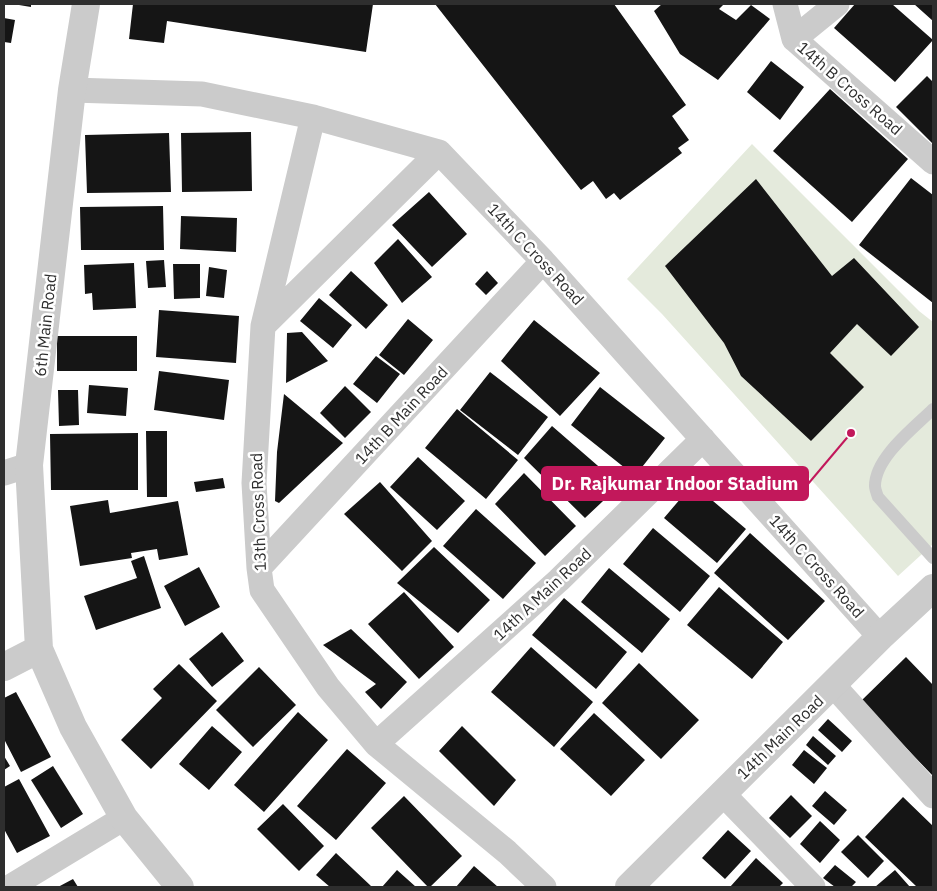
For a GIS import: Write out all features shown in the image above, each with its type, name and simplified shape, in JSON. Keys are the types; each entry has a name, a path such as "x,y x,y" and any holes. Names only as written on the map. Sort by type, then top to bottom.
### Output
{"street":[{"name":"6th Main Road","path":"86,4 16,469 39,648 73,728 124,818 180,887"},
{"name":"14th B Cross Road","path":"785,4 794,39 933,162"},
{"path":"794,39 837,4"},
{"path":"72,90 202,94 314,117 440,152 263,326"},
{"name":"13th Cross Road","path":"314,117 263,326 254,483 262,590 328,687 376,744 507,852 544,887"},
{"name":"14th C Cross Road","path":"440,152 543,261 880,638"},
{"name":"14th B Main Road","path":"259,568 543,261"},
{"name":"14th A Main Road","path":"376,744 559,580 703,439"},
{"name":"14th Main Road","path":"629,887 722,793 933,588"},
{"path":"4,667 39,648"},
{"path":"833,685 933,796"},
{"path":"722,793 813,887"},
{"path":"10,887 124,818"}],"lane":[{"path":"933,408 892,450 881,465 874,487 878,497 933,558"}],"shaded area":[{"path":"752,144 919,311 933,322 933,544 898,576 662,314 627,279"}],"building":[{"path":"13,4 31,4 31,7"},
{"path":"133,4 373,4 366,52 167,21 164,43 129,39"},
{"path":"435,4 614,4 686,105 672,116 689,140 678,148 682,153 620,200 614,193 606,199 593,181 581,190"},
{"path":"662,4 724,4 719,9 736,20 751,5 770,19 718,80 680,54 654,11"},
{"path":"855,4 892,4 933,40 895,82 834,28"},
{"path":"914,4 933,4 933,21"},
{"path":"4,18 15,20 11,43 4,42"},
{"path":"771,61 804,87 780,120 747,92"},
{"path":"927,76 933,82 933,144 896,107"},
{"path":"830,89 908,159 852,222 773,151"},
{"path":"251,132 252,191 182,192 181,133"},
{"path":"169,133 171,192 87,193 85,135"},
{"path":"911,178 933,195 933,303 859,245"},
{"path":"756,179 832,276 854,258 919,327 891,356 857,324 830,353 864,387 811,441 741,376 724,343 665,266"},
{"path":"429,192 467,234 432,267 392,225"},
{"path":"163,206 164,250 81,250 80,207"},
{"path":"181,216 237,218 236,252 180,249"},
{"path":"398,239 432,277 402,303 374,263"},
{"path":"164,260 166,287 148,288 146,261"},
{"path":"134,263 136,308 93,310 92,293 85,294 84,265"},
{"path":"173,264 200,264 200,298 174,299"},
{"path":"209,267 227,270 224,298 206,296"},
{"path":"351,271 388,305 366,329 329,295"},
{"path":"487,271 498,283 486,295 475,284"},
{"path":"319,298 352,325 333,348 300,321"},
{"path":"159,310 239,316 236,363 156,357"},
{"path":"408,319 433,340 404,375 379,355"},
{"path":"534,320 600,373 560,416 501,361"},
{"path":"302,332 328,361 286,383 287,333"},
{"path":"57,336 137,336 137,371 57,371"},
{"path":"376,356 400,374 377,403 353,384"},
{"path":"159,371 229,380 224,420 154,410"},
{"path":"490,372 548,417 518,455 460,410"},
{"path":"89,385 128,388 126,416 87,413"},
{"path":"345,386 371,412 345,438 320,413"},
{"path":"600,387 665,438 635,476 571,425"},
{"path":"58,390 78,390 79,425 59,426"},
{"path":"284,394 343,443 279,503 275,501 277,452"},
{"path":"457,409 518,460 486,499 425,448"},
{"path":"552,426 620,485 585,518 524,458"},
{"path":"146,431 167,431 167,497 147,497"},
{"path":"138,433 138,490 51,490 50,434"},
{"path":"418,457 465,501 437,530 390,487"},
{"path":"524,473 576,526 545,556 495,504"},
{"path":"223,478 225,488 196,492 194,482"},
{"path":"380,482 432,541 402,571 344,514"},
{"path":"693,484 746,529 717,563 664,518"},
{"path":"108,500 110,513 178,501 188,555 159,560 157,549 131,553 132,558 80,566 70,506"},
{"path":"476,509 536,563 503,599 443,546"},
{"path":"653,528 710,576 680,612 623,564"},
{"path":"750,533 825,601 788,640 714,573"},
{"path":"434,547 490,600 458,633 397,583"},
{"path":"144,556 161,608 96,630 84,596 137,578 131,561"},
{"path":"199,567 220,607 185,626 164,586"},
{"path":"609,568 670,619 642,653 581,602"},
{"path":"719,587 783,642 752,679 687,625"},
{"path":"404,592 454,647 419,679 368,624"},
{"path":"564,598 627,652 596,689 532,635"},
{"path":"351,629 407,682 381,709 365,692 376,684 323,645"},
{"path":"222,632 244,661 212,687 189,659"},
{"path":"531,647 593,702 554,747 491,692"},
{"path":"906,657 933,685 933,776 861,701"},
{"path":"639,663 699,720 661,759 602,703"},
{"path":"179,664 217,701 151,769 121,740 162,698 153,689"},
{"path":"259,667 296,705 253,747 216,710"},
{"path":"16,692 51,757 21,772 4,739 4,698"},
{"path":"298,712 328,740 264,812 234,785"},
{"path":"594,713 645,760 611,796 560,749"},
{"path":"828,719 852,741 842,752 818,730"},
{"path":"212,726 242,752 209,790 179,764"},
{"path":"462,726 516,780 494,806 439,751"},
{"path":"813,736 836,756 828,765 806,745"},
{"path":"347,749 386,783 336,840 297,806"},
{"path":"804,750 827,768 814,784 792,765"},
{"path":"4,756 10,766 4,770"},
{"path":"53,766 83,814 61,828 31,780"},
{"path":"19,779 50,836 17,853 4,829 4,787"},
{"path":"825,791 847,810 834,825 812,806"},
{"path":"791,795 812,816 790,838 769,818"},
{"path":"404,796 462,856 430,887 371,828"},
{"path":"903,797 933,826 933,887 917,887 865,837"},
{"path":"283,804 324,846 299,871 257,829"},
{"path":"820,821 840,840 820,863 800,844"},
{"path":"728,830 751,851 725,879 702,858"},
{"path":"858,835 884,861 868,878 841,852"},
{"path":"336,853 371,886 330,887 316,875"},
{"path":"756,858 783,883 779,887 730,887"},
{"path":"835,865 856,882 851,887 835,887 823,878"},
{"path":"474,866 498,887 456,887"},
{"path":"397,870 416,887 382,887"},
{"path":"895,870 910,887 875,887"},
{"path":"73,879 78,887 58,887"}],"place":[{"name":"Dr. Rajkumar Indoor Stadium","path":"851,433"}]}
